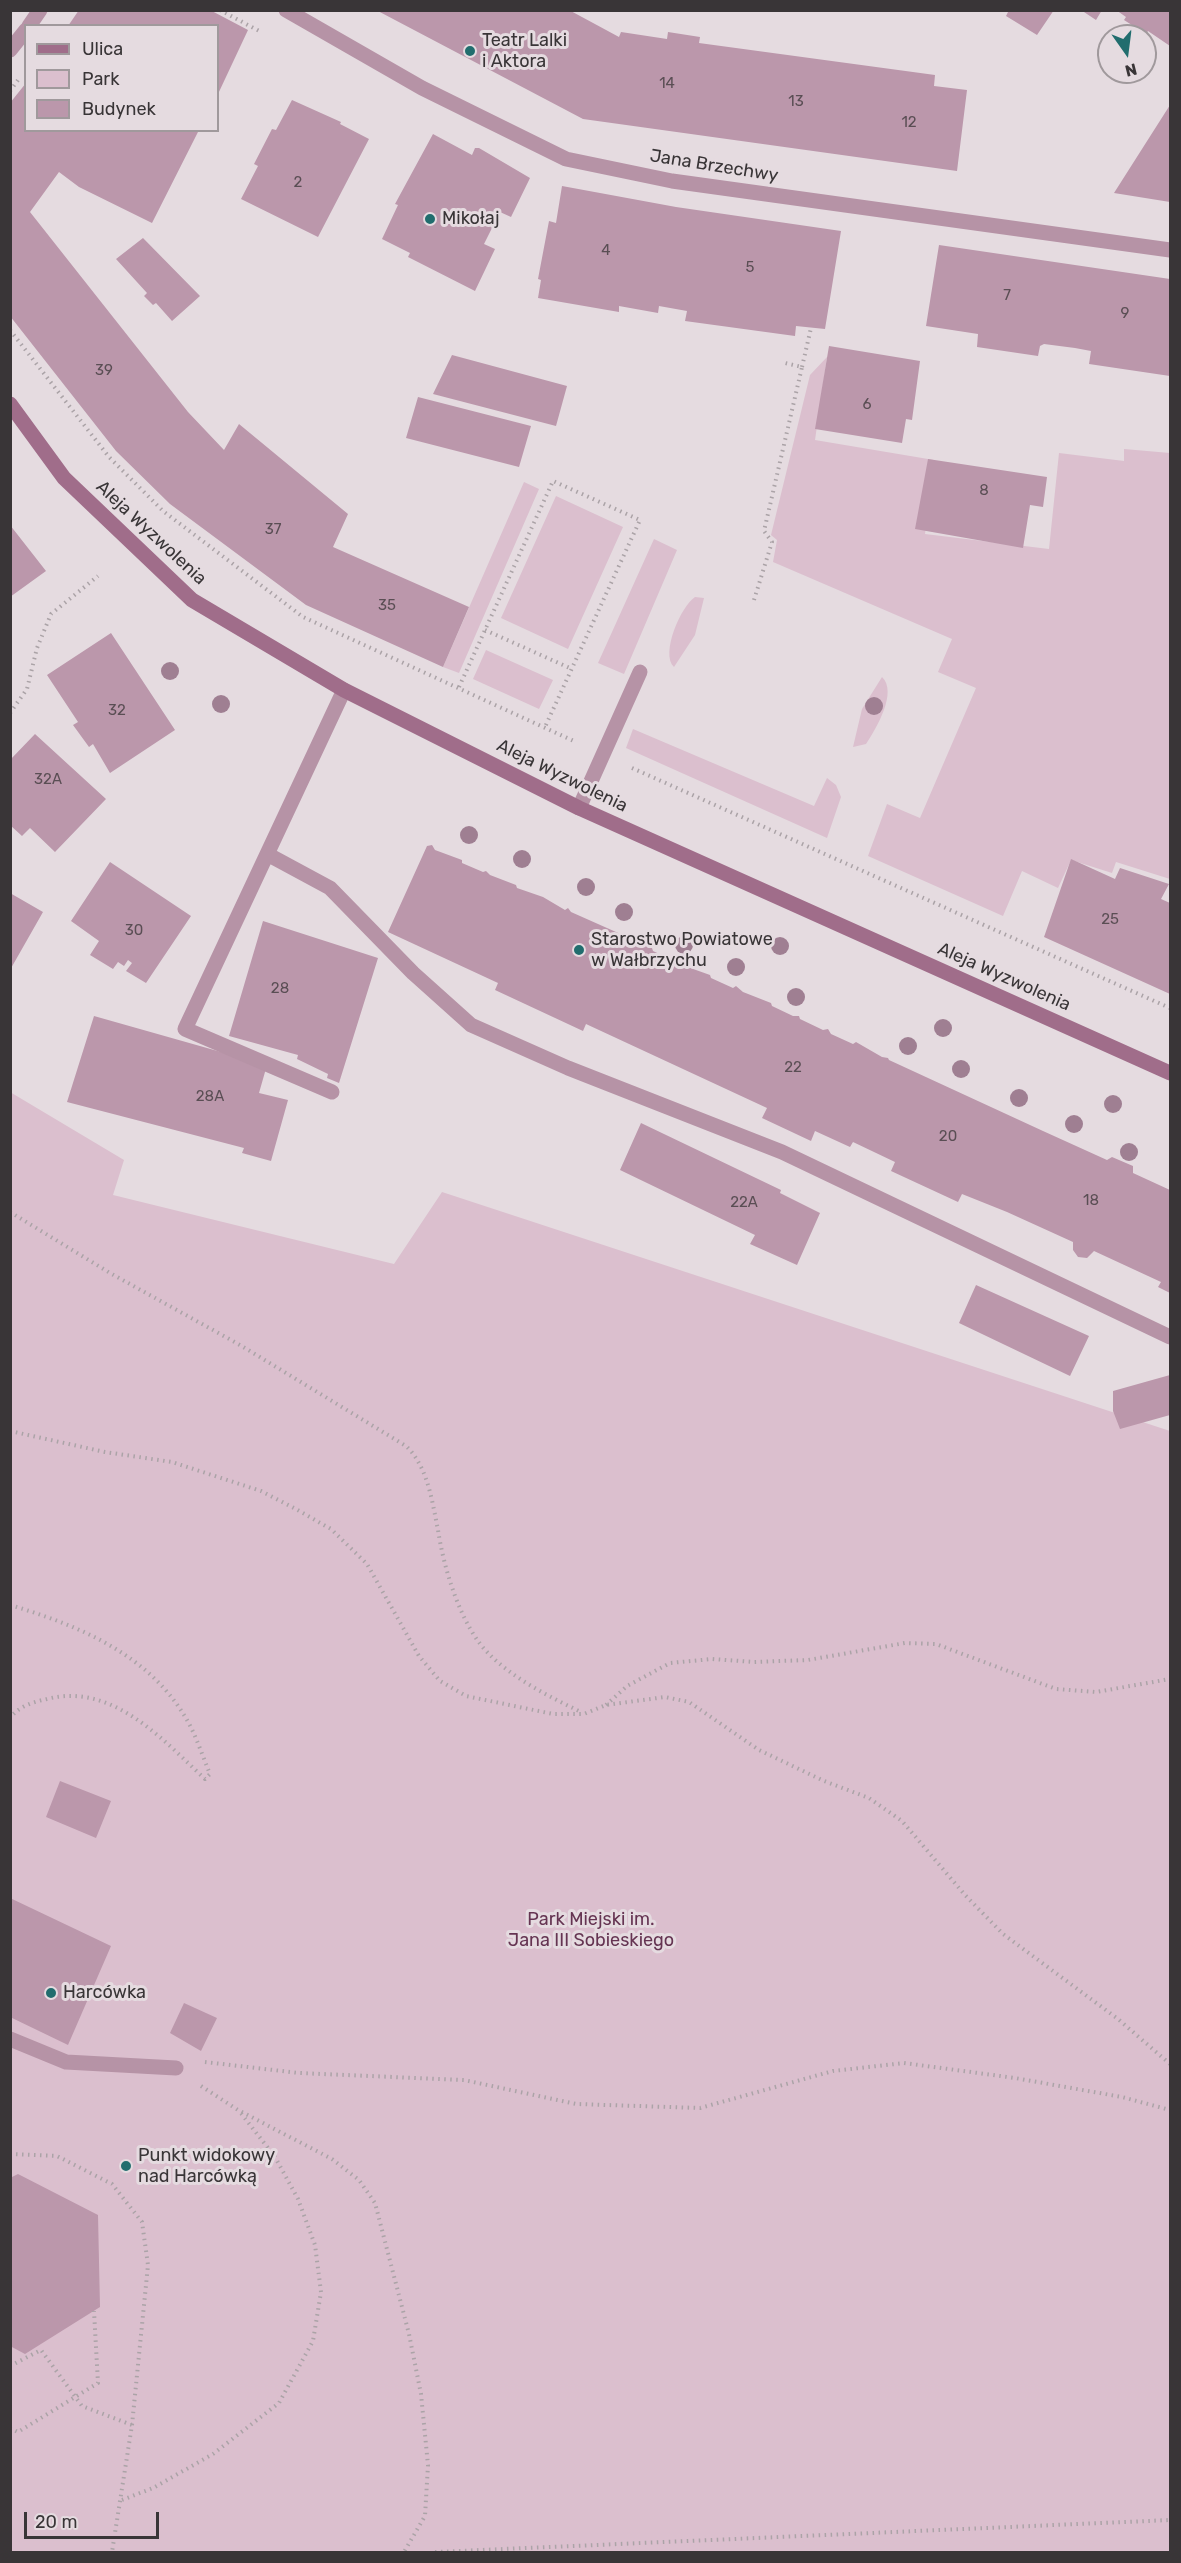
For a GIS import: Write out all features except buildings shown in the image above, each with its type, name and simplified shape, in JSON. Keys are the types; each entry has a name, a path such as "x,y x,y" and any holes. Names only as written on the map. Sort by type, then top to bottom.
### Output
{"street":[{"path":"30,24 40,10"},
{"name":"Jana Brzechwy","path":"286,10 422,88 566,159 672,181 1170,250"},
{"path":"10,50 24,32"},
{"name":"Aleja Wyzwolenia","path":"10,404 64,478 192,600 344,690 579,808 1170,1073"},
{"path":"579,808 640,672"},
{"path":"332,1092 185,1029 344,690"},
{"path":"267,854 330,888 413,973 471,1025 568,1068 782,1152 1170,1337"},
{"path":"10,2039 66,2062 176,2068"}],"path":[{"path":"754,600 772,542 764,531 811,328"},
{"path":"10,330 109,457 163,511 303,617 1170,1008"},
{"path":"785,363 802,367"},
{"path":"459,687 553,481 640,520 545,727"},
{"path":"10,713 27,689 37,648 51,614 98,576"},
{"path":"485,630 572,669"},
{"path":"10,1212 110,1273 240,1345 406,1446 418,1457 432,1497 443,1563 472,1631 497,1661 552,1698 584,1714"},
{"path":"10,1431 105,1452 172,1462 261,1491 331,1529 367,1564 419,1656 440,1681 466,1696 553,1714 584,1714 606,1705 665,1697 689,1702 759,1750 824,1781 869,1798 902,1821 965,1895 1003,1934 1118,2019 1170,2064"},
{"path":"10,1605 54,1618 92,1634 139,1664 169,1693 185,1716 210,1774 205,1779 143,1722 81,1695 59,1696 31,1703 10,1718"},
{"path":"606,1705 627,1686 670,1663 712,1659 754,1662 808,1660 905,1643 936,1644 1056,1689 1096,1692 1170,1679"},
{"path":"176,2068 196,2061 299,2073 464,2080 576,2104 700,2108 833,2071 904,2063 1015,2078 1122,2097 1170,2110"},
{"path":"176,2068 238,2109 332,2159 359,2180 375,2203 415,2364 421,2394 428,2465 425,2516 404,2553"},
{"path":"122,2500 153,2488 213,2454 279,2403 313,2341 321,2292 315,2245 298,2199 275,2157 238,2109"},
{"path":"10,2154 57,2156 103,2179 112,2184 142,2222 148,2265 132,2425 112,2553"},
{"path":"10,2428 18,2432 98,2384 94,2311"},
{"path":"10,2362 14,2364 41,2350 82,2406 132,2425"},
{"path":"435,2553 1170,2520"}],"green space":[{"path":"827,357 815,440 934,460 925,534 1049,549 1059,453 1124,461 1124,449 1170,453 1170,879 1116,862 1112,873 1071,860 1058,888 1022,871 1003,916 868,856 887,804 920,818 976,688 938,672 952,639 773,562 777,540 771,535 810,375"},
{"path":"524,482 539,489 459,673 443,667"},
{"path":"556,496 623,527 568,649 501,618"},
{"path":"654,539 677,550 624,674 598,663"},
{"path":"695,597 704,598 695,635 674,667 670,661 669,652 674,630 684,610"},
{"path":"486,650 553,680 539,709 473,679"},
{"path":"882,677 888,692 884,710 866,744 853,747 862,709"},
{"path":"633,729 814,806 827,778 836,785 841,797 827,838 626,748"},
{"name":"Park Miejski im. Jana III Sobieskiego","path":"10,1092 124,1160 113,1195 394,1264 442,1192 1170,1431 1170,2552 11,2552"}],"place":[{"name":"Teatr Lalki i Aktora","path":"470,51"},
{"name":"Mikołaj","path":"430,219"},
{"name":"Starostwo Powiatowe w Wałbrzychu","path":"579,950"},
{"name":"Harcówka","path":"51,1993"},
{"name":"Punkt widokowy nad Harcówką","path":"126,2166"}]}
